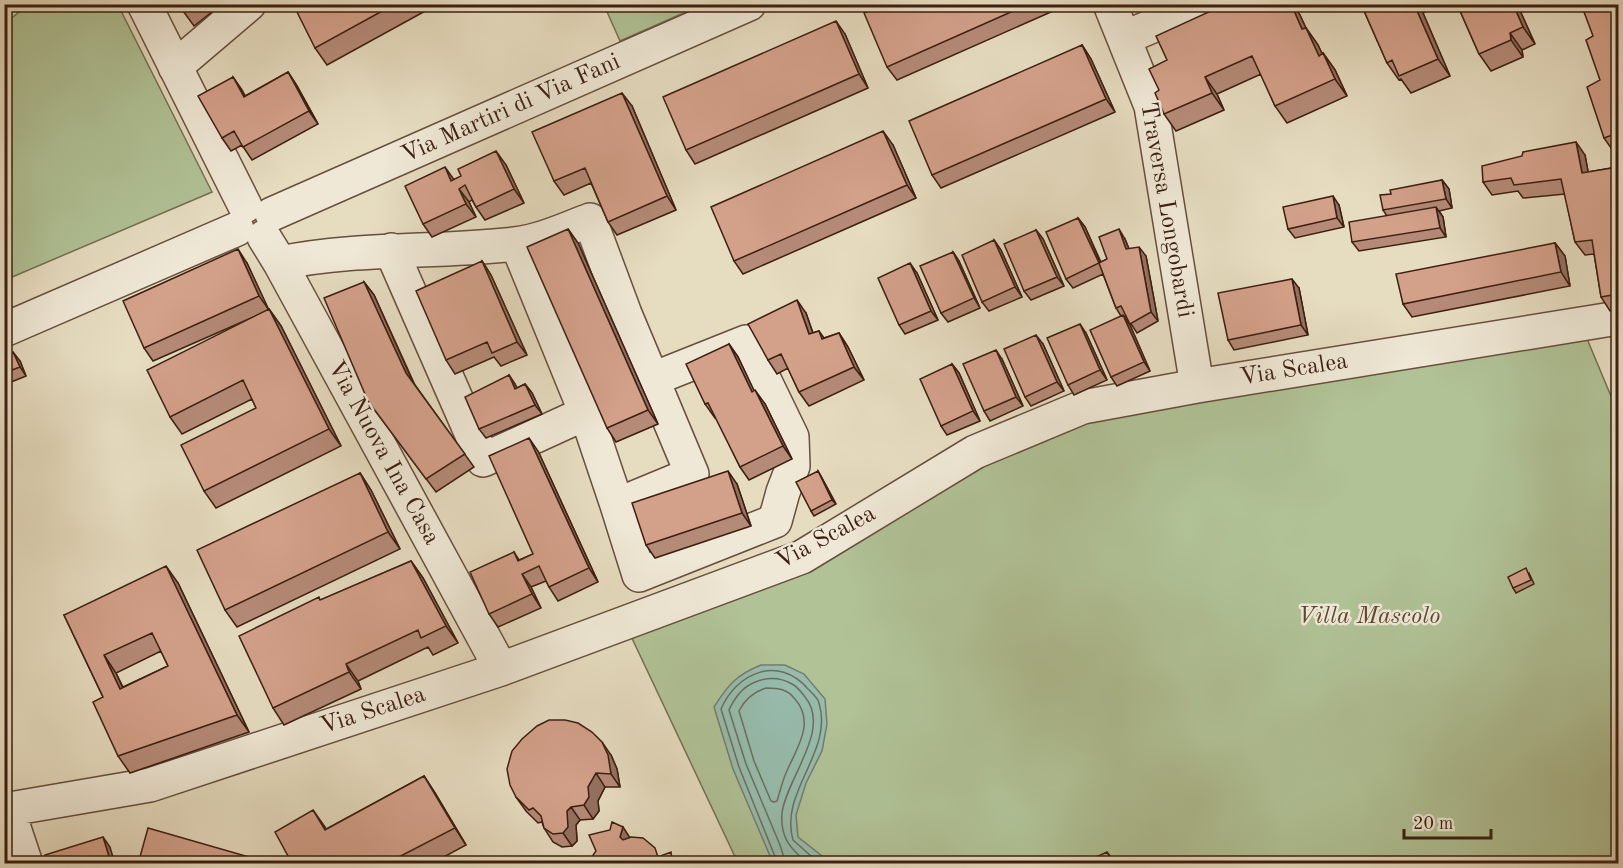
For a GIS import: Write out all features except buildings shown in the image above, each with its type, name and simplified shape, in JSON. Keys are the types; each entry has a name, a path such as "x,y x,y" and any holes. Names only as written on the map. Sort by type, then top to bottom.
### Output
{"street":[{"name":"Via Nuova Ina Casa","path":"144,4 259,230 501,669"},
{"path":"175,67 249,4"},
{"name":"Via Martiri di Via Fani","path":"4,330 259,230 749,4"},
{"name":"Traversa Longobardi","path":"1110,4 1151,106 1197,386"},
{"path":"1124,38 1204,4"},
{"path":"259,230 391,250 517,244 590,220 625,314 692,474 617,505"},
{"path":"517,244 586,413 639,575 775,521 793,466 792,437 746,342 653,379"},
{"path":"391,250 483,460 586,413"},
{"name":"Via Scalea","path":"6,810 150,785 501,669 802,556 975,452 1083,407 1197,386 1618,318"},
{"path":"6,810 26,864"}],"green space":[{"path":"29,4 118,5 212,192 5,280 5,13 9,20"},
{"path":"604,5 702,5 620,41"},
{"name":"Villa Mascolo","path":"1585,334 1618,413 1618,863 738,863 630,634 947,480 1092,414"}],"water":[{"path":"761,665 785,665 804,674 825,699 827,724 822,751 806,783 796,815 798,837 831,863 773,863 733,769 714,707 733,682"}]}
